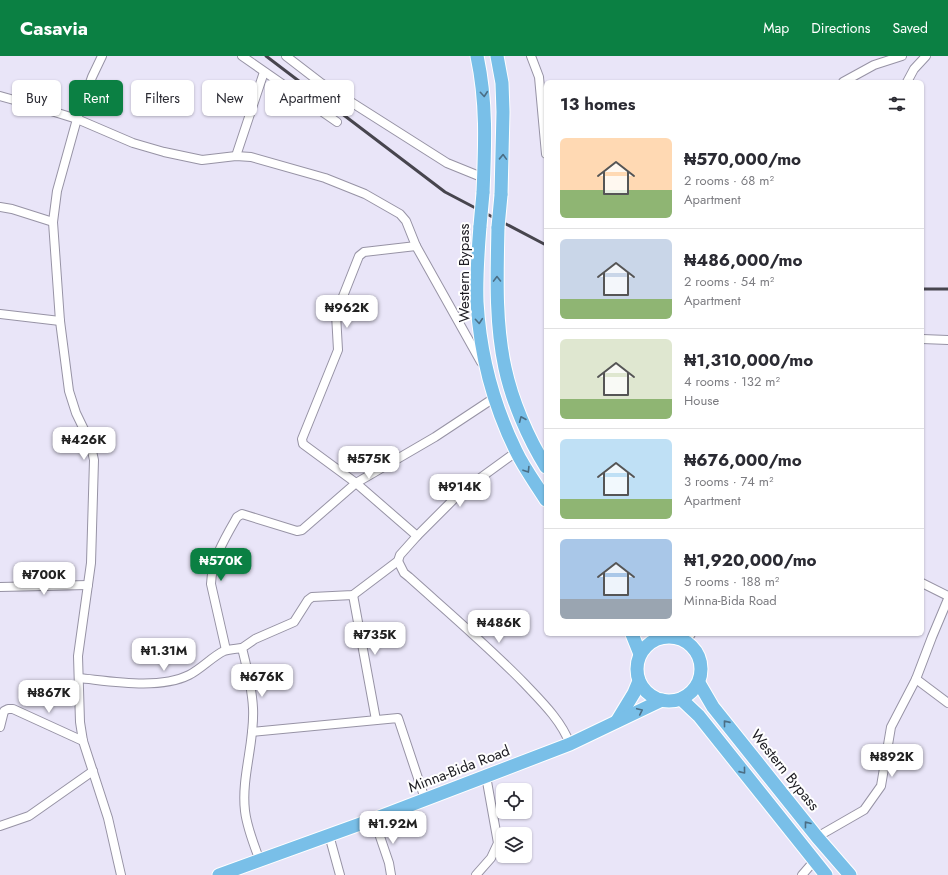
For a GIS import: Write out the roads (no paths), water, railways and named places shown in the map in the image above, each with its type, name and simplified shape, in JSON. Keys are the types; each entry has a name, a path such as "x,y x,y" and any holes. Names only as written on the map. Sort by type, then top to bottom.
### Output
{"main road":[{"name":"Western Bypass","path":"477,56 485,108 484,178 477,269 477,302 480,333 486,371 494,398 516,452 544,497"},
{"path":"497,56 502,83 503,112 501,196 497,263 500,335 505,368 512,395 533,445 544,464"},
{"path":"633,636 640,654"},
{"path":"660,636 646,646 640,654 637,667 639,681 644,690 652,697 672,701 681,699 694,690 702,673 702,664 699,655 688,638 668,636"},
{"path":"617,721 634,693 639,681"},
{"name":"Western Bypass","path":"699,682 713,707 817,837 850,875"},
{"path":"681,699 699,716 826,875"},
{"name":"Minna-Bida Road","path":"227,874 570,744 662,700"}],"street":[{"path":"102,56 92,76 77,119 57,191 54,222 60,321 69,391 76,413 90,442 94,460 91,564 78,656 80,722 84,741 108,818 121,875"},
{"path":"242,56 337,122"},
{"path":"286,56 321,83 447,163 484,178"},
{"path":"531,56 539,77 544,132"},
{"path":"847,80 874,65 902,56"},
{"path":"908,80 914,68 926,56"},
{"path":"236,156 264,72"},
{"path":"0,96 77,119 133,143 164,152 202,160 236,156 259,159 326,178 365,194 400,214 408,226 416,246 486,371"},
{"path":"0,207 12,209 54,222"},
{"path":"416,246 364,252 359,256 336,314 337,355 302,440 303,444 356,483 417,536"},
{"path":"0,314 60,321"},
{"path":"924,339 948,340"},
{"path":"226,650 211,584 211,574 220,548 237,517 242,514 297,531 302,530 356,483 435,437 494,398"},
{"path":"79,678 132,683 166,682 178,680 202,668 222,652 242,648 256,639 294,622 308,600 312,597 353,595 398,561 400,555 417,536 461,492 516,452"},
{"path":"398,561 404,573 502,661 543,703 563,728 570,744"},
{"path":"817,837 864,810 881,786 891,727 916,679 948,598 924,584"},
{"path":"0,587 88,585"},
{"path":"353,595 376,720"},
{"path":"242,648 250,682 253,709 245,793 245,812 248,828 260,861"},
{"path":"916,679 948,703"},
{"path":"0,727 4,711 13,709 84,741"},
{"path":"252,732 398,718 425,799"},
{"path":"0,826 29,816 93,771"},
{"path":"476,875 491,858 498,843 486,776"},
{"path":"374,819 389,863 391,875"},
{"path":"329,835 340,875"},
{"path":"805,874 815,860"}],"railway":[{"path":"266,56 445,192 544,244"},
{"path":"924,289 948,289"}]}
